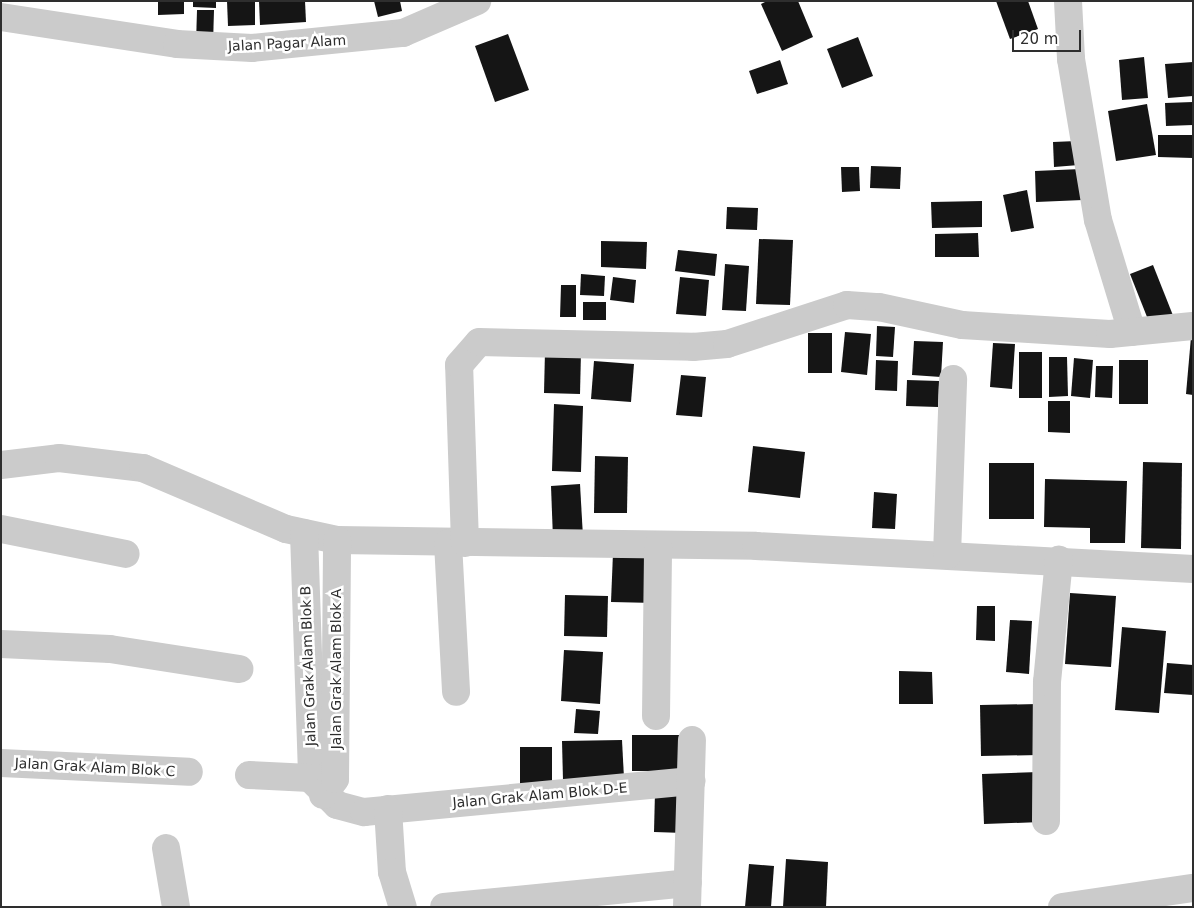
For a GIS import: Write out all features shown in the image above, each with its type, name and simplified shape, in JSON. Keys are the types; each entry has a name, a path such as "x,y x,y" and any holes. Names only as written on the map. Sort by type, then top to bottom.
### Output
{"street":[{"name":"Jalan Pagar Alam","path":"1,17 177,44 252,48 403,34 477,1"},
{"path":"1068,1 1071,59 1098,220 1132,332"},
{"path":"456,692 459,365 479,342 693,347 727,344 847,305 878,307 962,325 1132,332 1193,326"},
{"path":"947,554 953,379"},
{"path":"1,466 59,458 143,468 304,533 337,540 658,545 947,554 1193,569"},
{"path":"1,530 126,554"},
{"name":"Jalan Grak Alam Blok B","path":"304,533 323,784"},
{"name":"Jalan Grak Alam Blok A","path":"323,784 337,540"},
{"path":"656,716 658,545"},
{"path":"1046,821 1047,682 1059,560"},
{"path":"1,644 110,648 239,669"},
{"path":"444,907 687,895 692,740"},
{"name":"Jalan Grak Alam Blok C","path":"1,763 189,772"},
{"path":"249,776 323,784 350,810 388,809 392,872 403,907"},
{"name":"Jalan Grak Alam Blok D-E","path":"388,809 692,781"},
{"path":"166,848 176,907"},
{"path":"1062,907 1193,888"}],"building":[{"path":"158,1 184,1 184,14 158,15"},
{"path":"193,1 216,1 216,8 193,7"},
{"path":"227,1 255,1 255,25 228,26"},
{"path":"259,1 305,1 306,22 260,25"},
{"path":"374,1 400,1 402,11 378,17"},
{"path":"767,1 798,1 813,37 782,51 761,4"},
{"path":"996,1 1028,1 1038,29 1010,39"},
{"path":"197,10 214,10 213,44 196,44"},
{"path":"508,34 529,90 495,102 475,46"},
{"path":"858,37 873,76 842,88 827,49"},
{"path":"1144,57 1148,98 1122,100 1119,60"},
{"path":"780,60 788,84 757,94 749,71"},
{"path":"1193,62 1193,96 1168,98 1165,64"},
{"path":"1193,102 1193,125 1166,126 1165,103"},
{"path":"1147,104 1156,155 1116,161 1108,111"},
{"path":"1158,135 1193,135 1193,158 1158,157"},
{"path":"1077,141 1079,165 1054,167 1053,142"},
{"path":"871,166 901,167 900,189 870,188"},
{"path":"841,167 859,167 860,191 842,192"},
{"path":"1081,169 1083,200 1036,202 1035,171"},
{"path":"1027,190 1034,228 1011,232 1003,195"},
{"path":"982,201 982,227 932,228 931,202"},
{"path":"727,207 758,208 757,230 726,229"},
{"path":"978,233 979,257 935,257 935,234"},
{"path":"759,239 793,240 790,305 756,304"},
{"path":"601,241 647,242 646,269 601,267"},
{"path":"678,250 717,254 715,276 675,271"},
{"path":"725,264 749,266 746,311 722,310"},
{"path":"1153,265 1174,318 1151,327 1130,274"},
{"path":"581,274 605,276 604,296 580,295"},
{"path":"613,277 636,280 634,303 610,300"},
{"path":"680,277 709,280 706,316 676,314"},
{"path":"561,285 576,285 576,317 560,317"},
{"path":"583,302 606,302 606,320 583,320"},
{"path":"877,326 895,327 893,357 876,356"},
{"path":"845,332 871,334 867,375 841,372"},
{"path":"808,333 832,333 832,373 808,373"},
{"path":"1191,337 1193,337 1193,395 1186,394"},
{"path":"914,341 943,342 941,377 912,375"},
{"path":"993,343 1015,344 1012,389 990,387"},
{"path":"545,351 581,352 580,394 544,393"},
{"path":"1019,352 1042,352 1042,398 1019,398"},
{"path":"1049,357 1067,357 1068,396 1049,397"},
{"path":"1074,358 1093,360 1090,398 1071,396"},
{"path":"876,360 898,361 897,391 875,390"},
{"path":"1119,360 1148,360 1148,404 1119,404"},
{"path":"594,361 634,364 631,402 591,399"},
{"path":"1096,366 1113,366 1112,398 1095,397"},
{"path":"681,375 706,377 702,417 676,415"},
{"path":"907,380 939,381 938,407 906,406"},
{"path":"1048,401 1070,401 1070,433 1048,432"},
{"path":"554,404 583,406 581,472 552,471"},
{"path":"753,446 805,452 800,498 748,492"},
{"path":"595,456 628,457 627,513 594,513"},
{"path":"1143,462 1182,463 1181,549 1141,548"},
{"path":"989,463 1034,463 1034,519 989,519"},
{"path":"1045,479 1127,481 1125,543 1090,543 1090,528 1044,527"},
{"path":"580,484 583,537 553,539 551,486"},
{"path":"874,492 897,494 895,529 872,528"},
{"path":"613,553 657,555 655,603 611,602"},
{"path":"1070,593 1116,596 1111,667 1065,664"},
{"path":"565,595 608,596 607,637 564,636"},
{"path":"977,606 995,606 995,641 976,640"},
{"path":"1010,620 1032,621 1029,674 1006,672"},
{"path":"1122,627 1166,631 1159,713 1115,710"},
{"path":"564,650 603,652 600,704 561,701"},
{"path":"1167,663 1193,665 1193,695 1164,693"},
{"path":"899,671 932,672 933,704 899,704"},
{"path":"1038,704 1039,755 981,756 980,705"},
{"path":"576,709 600,711 598,734 574,733"},
{"path":"632,735 684,735 684,771 632,771"},
{"path":"622,740 624,778 563,780 562,741"},
{"path":"520,747 552,747 552,786 520,786"},
{"path":"1039,772 1041,822 984,824 982,774"},
{"path":"655,792 685,793 684,833 654,832"},
{"path":"786,859 828,862 826,907 783,907"},
{"path":"749,864 774,866 771,907 745,907"}]}
